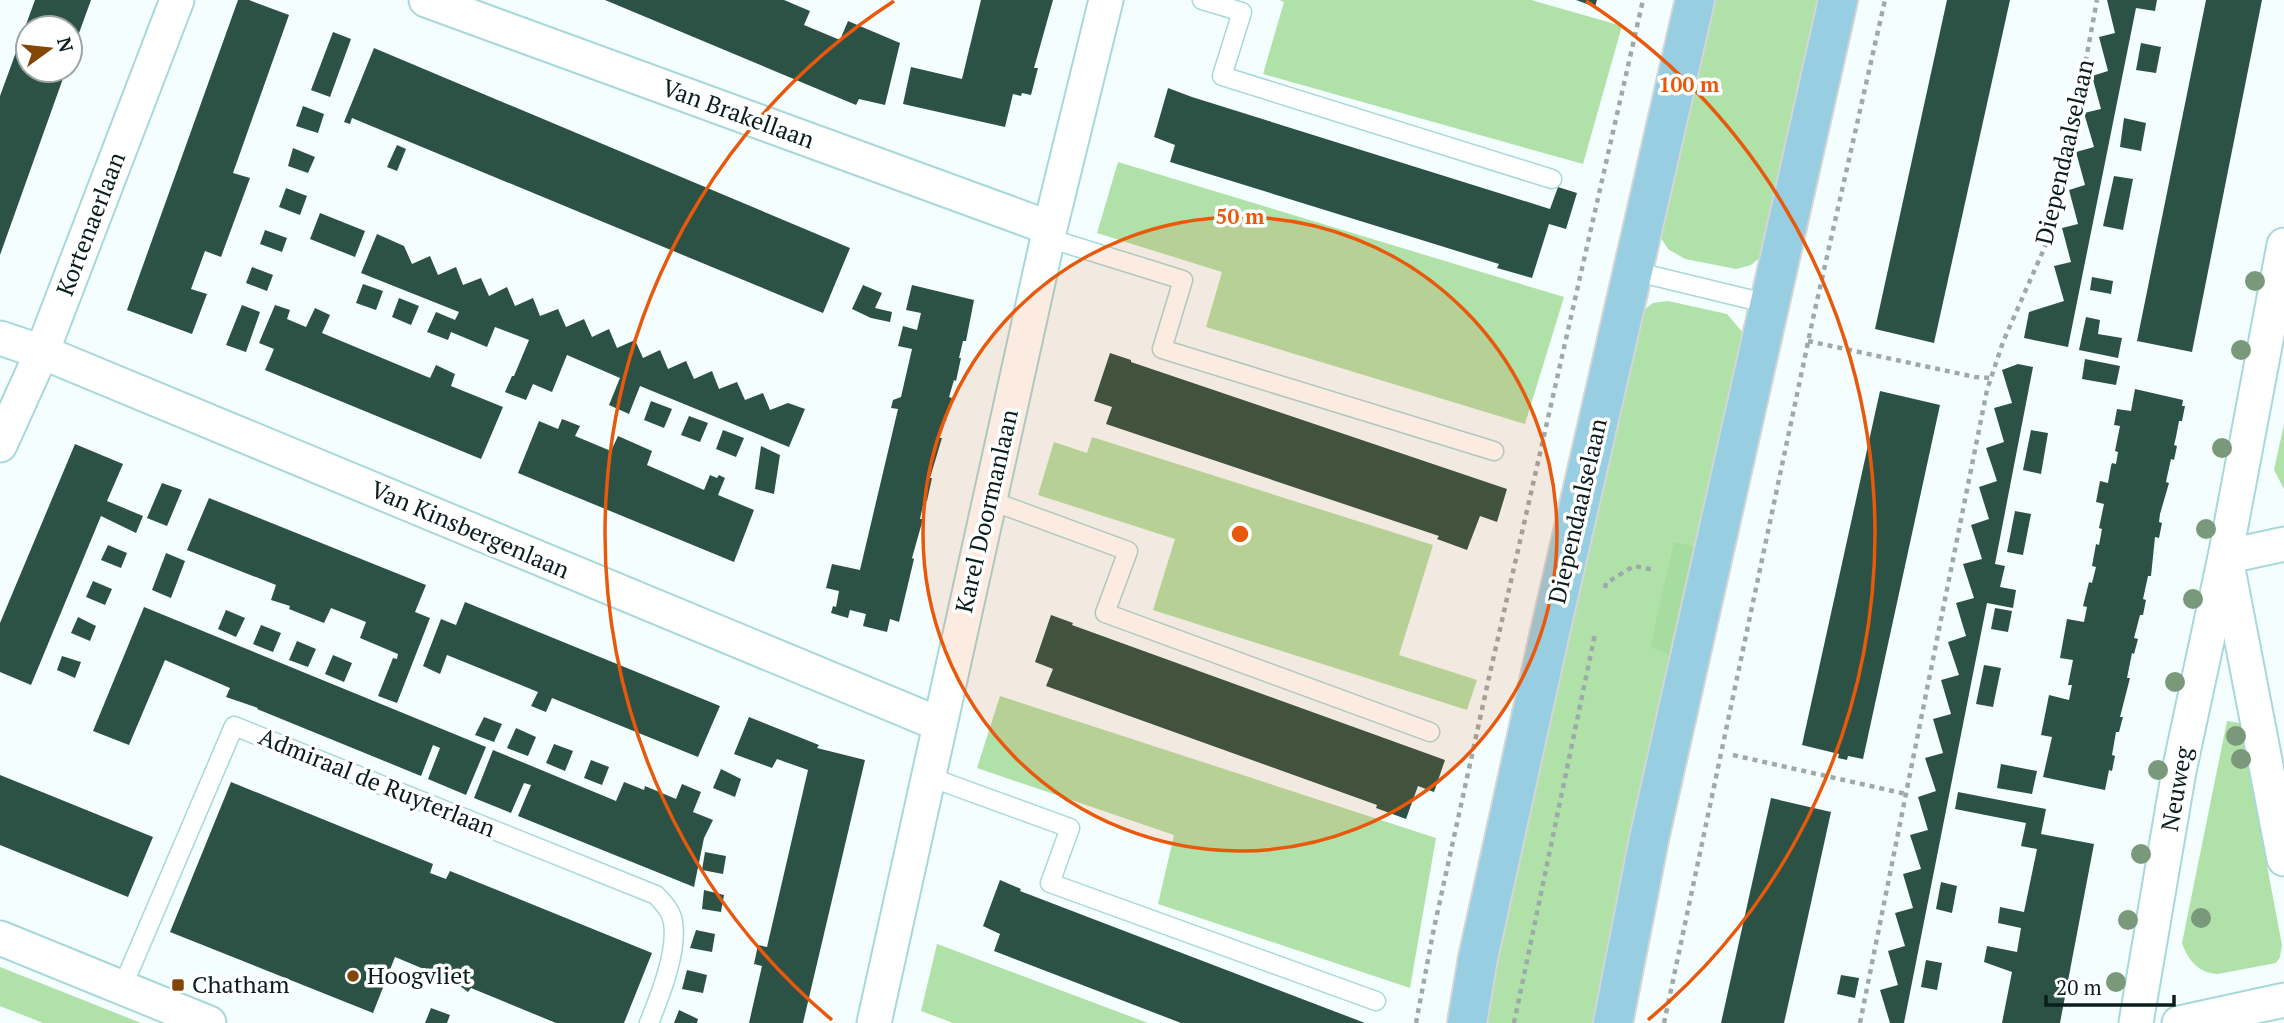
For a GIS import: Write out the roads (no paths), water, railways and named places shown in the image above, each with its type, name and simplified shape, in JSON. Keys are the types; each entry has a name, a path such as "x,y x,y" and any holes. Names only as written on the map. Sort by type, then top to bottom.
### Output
{"main road":[{"name":"Diependaalselaan","path":"1467,1023 1481,944 1695,0"},
{"path":"1613,1023 1649,839 1838,0"}],"street":[{"name":"Kortenaerlaan","path":"0,445 42,352 177,0"},
{"name":"Van Brakellaan","path":"426,0 1049,233"},
{"name":"Karel Doormanlaan","path":"874,1023 1049,233 1107,0"},
{"name":"Neuweg","path":"2136,1023 2179,771 2225,557 2284,245"},
{"name":"Van Kinsbergenlaan","path":"0,338 42,352 939,724"},
{"path":"2225,557 2284,544"},
{"name":"Neuweg","path":"2225,557 2284,859"},
{"path":"0,938 209,1023"},
{"path":"2179,1023 2284,1000"}],"lane":[{"path":"1202,0 1242,12 1222,76 1552,179"},
{"path":"1049,233 1183,279 1161,349 1494,451"},
{"path":"1633,271 1769,304"},
{"path":"989,500 1128,551 1105,613 1430,732"},
{"name":"Admiraal de Ruyterlaan","path":"122,988 234,726 656,895 667,906 673,921 674,940 649,1023"},
{"path":"927,776 1070,828 1050,883 1376,1001"}],"place":[{"name":"Hoogvliet","path":"353,976"},
{"name":"Chatham","path":"178,985"}]}
